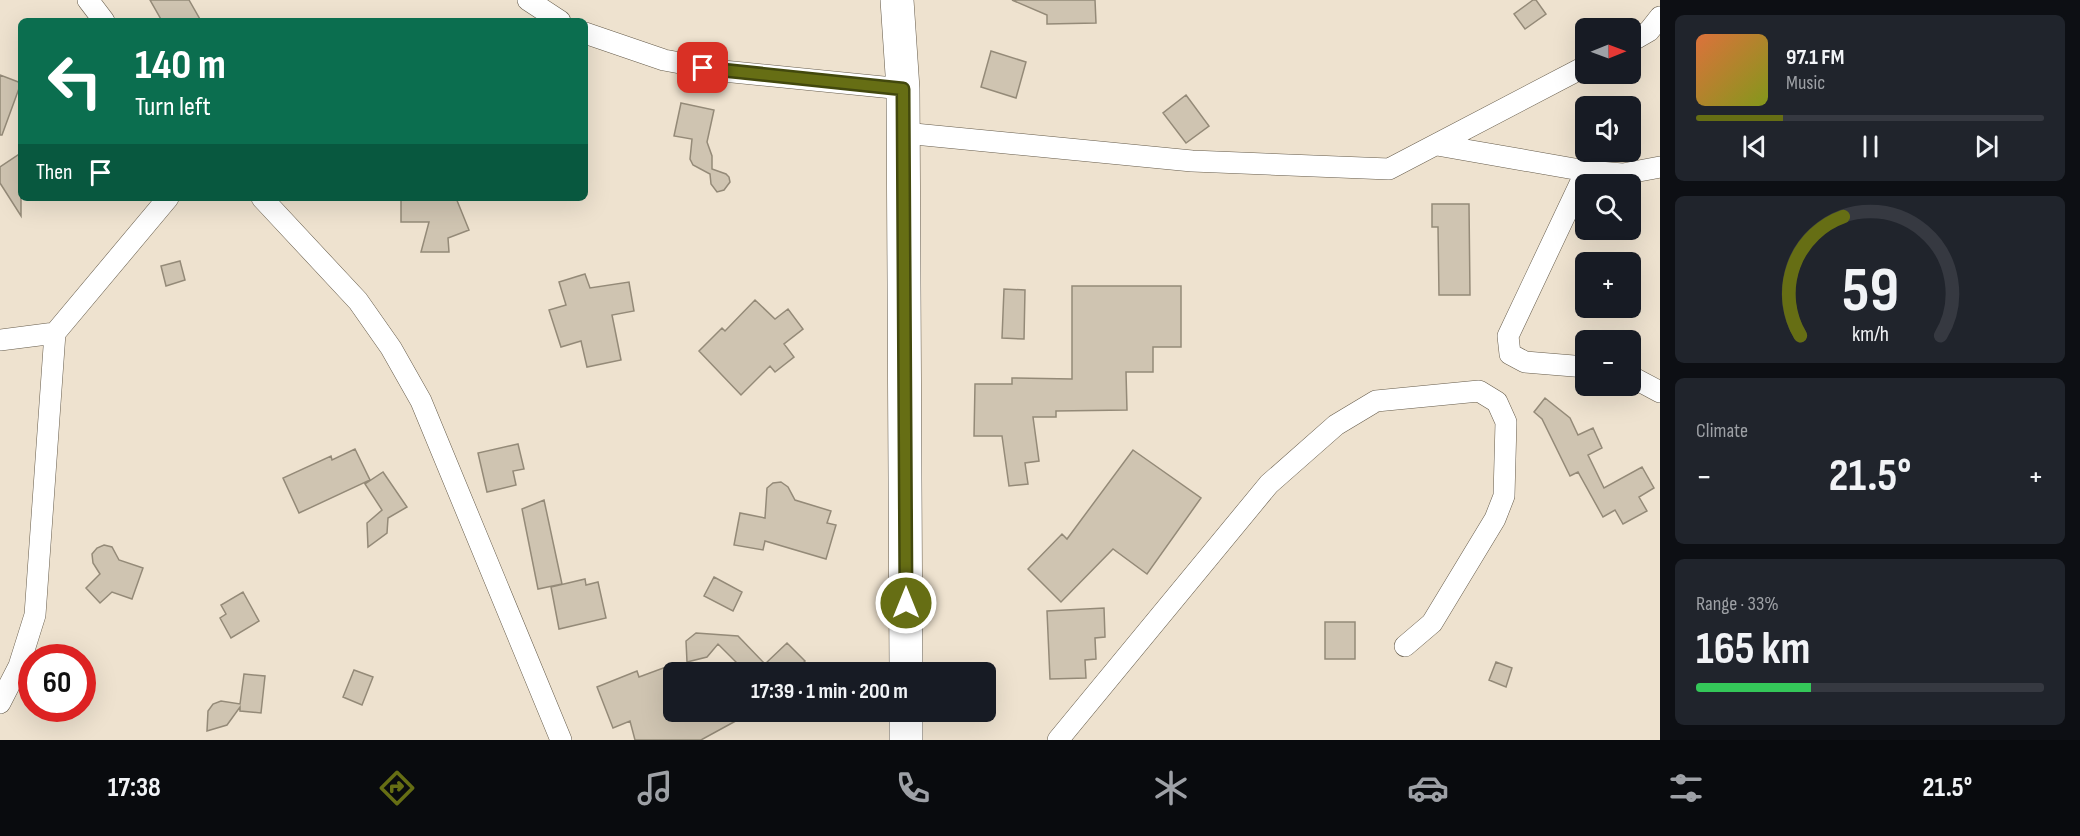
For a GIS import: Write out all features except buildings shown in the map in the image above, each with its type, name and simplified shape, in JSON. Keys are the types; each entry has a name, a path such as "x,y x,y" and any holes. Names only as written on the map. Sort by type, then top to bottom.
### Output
{"main road":[{"path":"897,0 904,133 906,662"},
{"path":"906,722 906,740"}],"street":[{"path":"88,0 102,18"},
{"path":"528,0 555,18"},
{"path":"1641,36 1649,32 1660,17"},
{"path":"588,34 664,60 723,71 903,89"},
{"path":"904,133 1191,161 1389,169 1575,72"},
{"path":"1437,145 1586,171 1623,174 1660,167"},
{"path":"1575,366 1525,362 1510,354 1508,336 1586,171"},
{"path":"0,703 19,666 35,615 55,333 165,201"},
{"path":"265,201 358,301 391,348 421,401 561,740"},
{"path":"0,340 55,333"},
{"path":"1641,382 1660,392"},
{"path":"1058,740 1269,484 1335,425 1376,401 1479,391 1497,402 1506,422 1504,496 1495,519 1432,623 1405,646"}],"route":[{"path":"703,68 903,89 906,603"}]}
